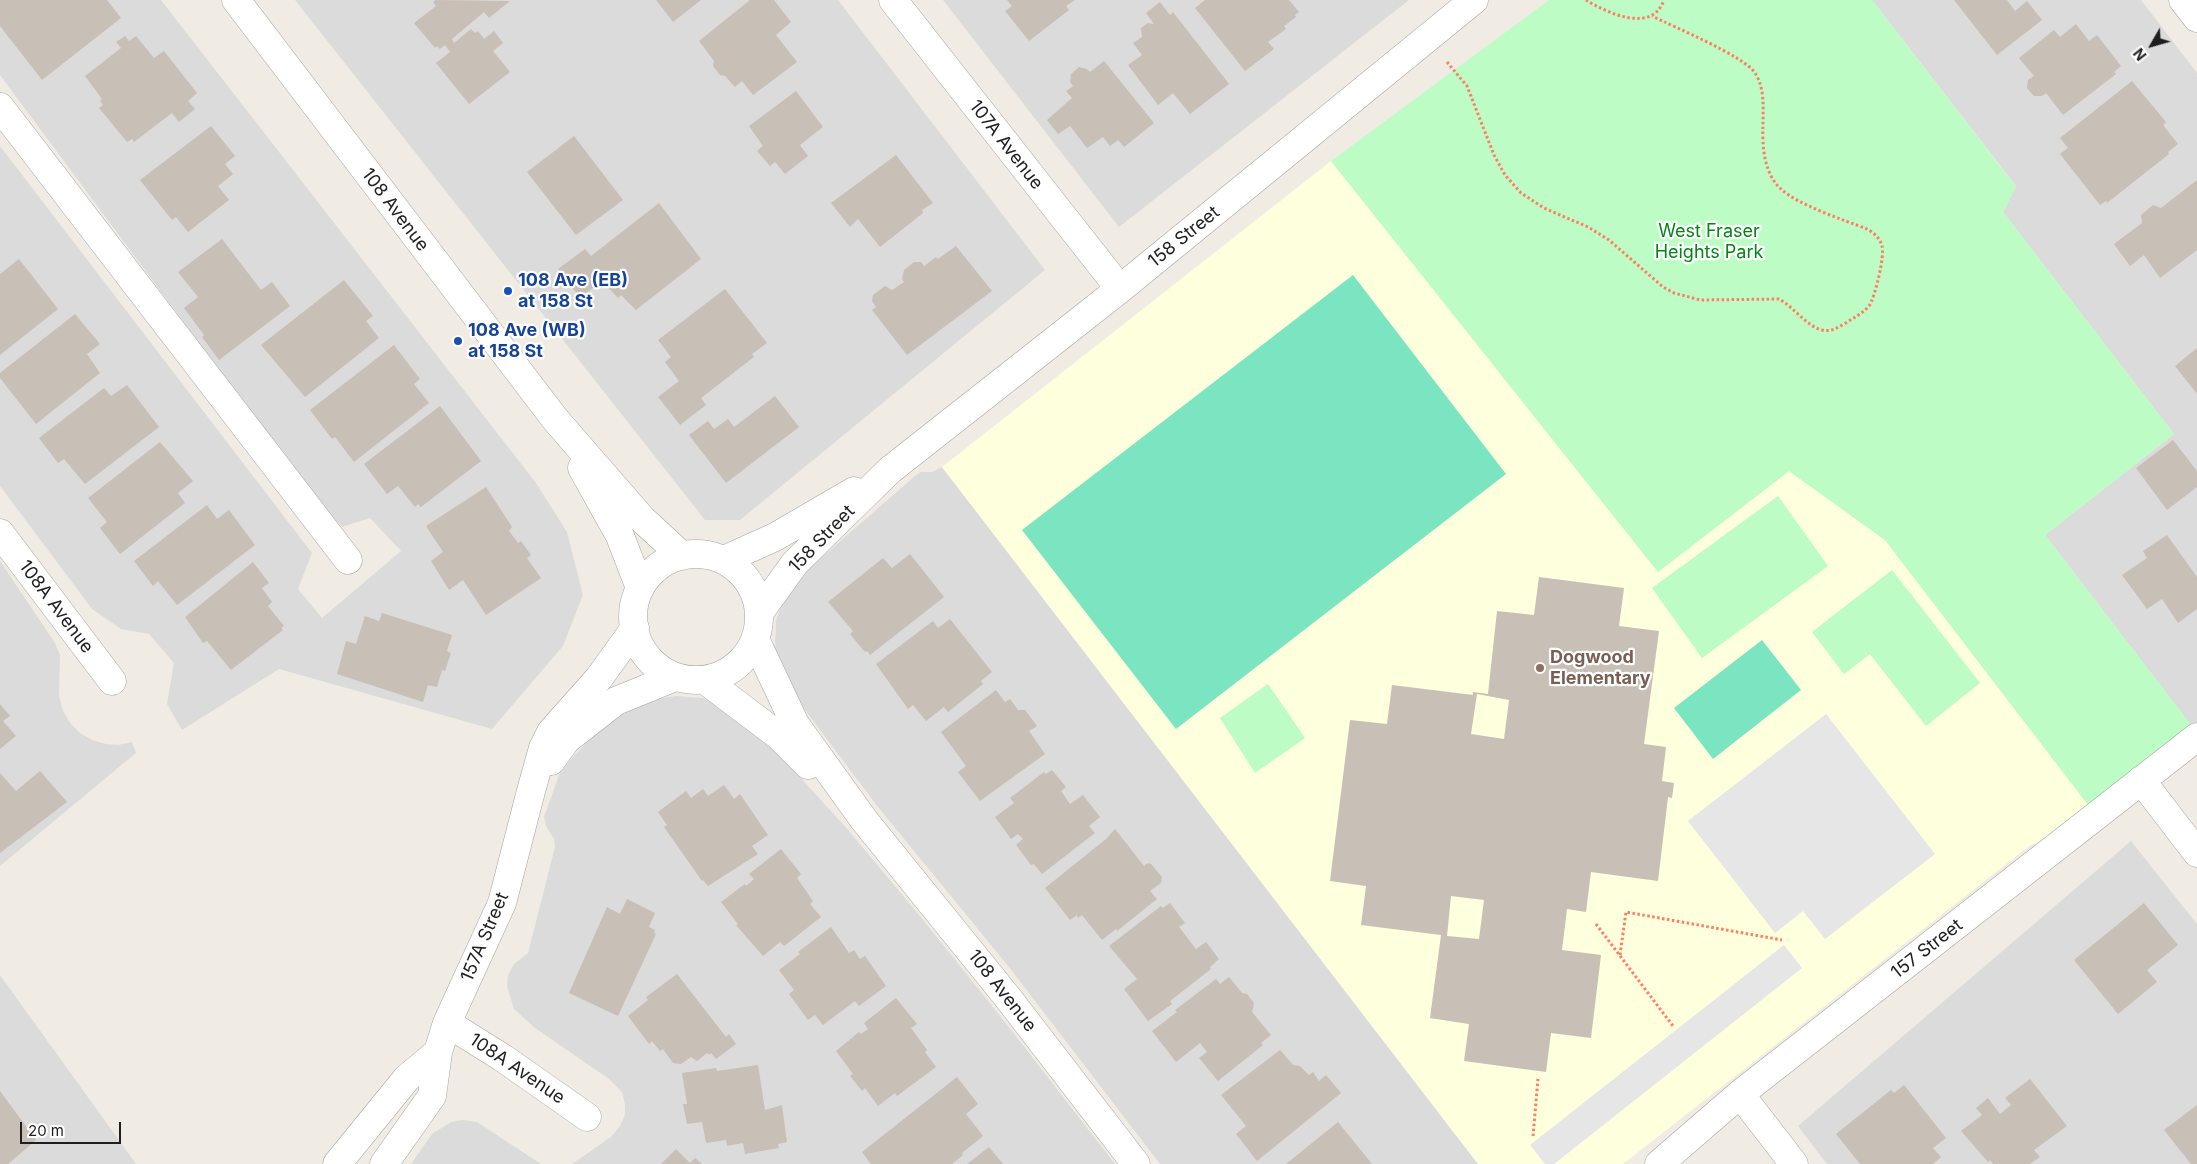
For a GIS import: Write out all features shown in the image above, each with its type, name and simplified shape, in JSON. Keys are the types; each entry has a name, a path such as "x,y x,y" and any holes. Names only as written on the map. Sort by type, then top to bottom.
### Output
{"street":[{"name":"108 Avenue","path":"236,0 555,419 642,519 682,556"},
{"name":"107A Avenue","path":"894,0 1120,289"},
{"name":"158 Street","path":"759,613 795,563 890,470 1120,289 1474,0"},
{"path":"2183,0 2197,18"},
{"path":"0,107 348,560"},
{"name":"108 Avenue","path":"555,419 620,536 640,588"},
{"name":"158 Street","path":"724,560 775,537 890,470"},
{"name":"108A Avenue","path":"0,533 112,681"},
{"path":"704,555 724,560 738,570 748,582 756,597 759,613 755,639 748,654 736,667 722,675 705,680 675,677 660,669 648,658 639,644 635,628 634,608 640,588 651,574 665,562 682,556 704,555"},
{"name":"157A Street","path":"384,1164 432,1096 438,1052 447,1023 502,903 543,748 550,732 599,678 635,628"},
{"name":"108 Avenue","path":"755,639 794,724 864,820 1008,998 1136,1164"},
{"name":"157A Street","path":"531,791 566,740 616,701 675,677"},
{"name":"108 Avenue","path":"705,680 778,736 864,820"},
{"name":"157 Street","path":"1659,1164 1740,1094 2197,737"},
{"path":"2141,780 2197,853"},
{"name":"108A Avenue","path":"447,1023 503,1058 587,1116"},
{"path":"337,1164 407,1078 438,1052"},
{"path":"1740,1094 1794,1164"}],"path":[{"path":"1586,0 1601,10 1620,16 1639,18 1652,16 1658,11 1664,0"},
{"path":"1426,38 1467,86 1494,155 1505,175 1521,193 1544,208 1588,227 1609,240 1663,287 1674,293 1700,300 1778,299 1788,304 1813,326 1823,330 1832,331 1860,315 1870,305 1875,292 1883,248 1880,241 1867,229 1816,209 1781,190 1774,181 1764,152 1763,97 1756,74 1742,61 1652,16"},
{"path":"1620,955 1626,912 1782,940"},
{"path":"1596,924 1673,1026"},
{"path":"1533,1136 1538,1079"}],"shaded area":[{"path":"0,0 161,0 536,483 567,532 583,595 563,646 492,729 279,669 182,730 167,704 174,663 149,634 121,629 92,609 0,486 0,146 312,553 298,589 322,618 401,551 370,518 342,527 312,495 0,75"},
{"path":"295,0 838,0 1045,270 740,520 705,520"},
{"path":"943,0 1409,0 1119,227"},
{"path":"1872,0 2141,0 2197,73 2197,725 2194,729 2045,535 2174,434 2003,212 2016,186"},
{"name":"Dogwood Elementary","path":"1331,161 1658,572 1789,471 1885,540 2092,810 2047,842 2032,844 1623,1164 1478,1164 942,467"},
{"path":"942,467 1478,1164 1160,1164 1009,967 878,807 790,690 775,650 776,621 781,606 799,577 915,476 921,472 932,472"},
{"path":"0,561 55,643 60,655 59,696 63,711 71,724 80,733 92,740 118,745 132,742 136,753 0,866"},
{"path":"676,696 702,698 719,703 739,713 780,755 849,831 924,921 1115,1164 572,1164 611,1137 620,1126 625,1115 622,1092 609,1079 535,1028 514,1009 507,986 508,975 514,964 528,953 555,847 554,839 546,826 544,817 559,775 589,740 616,718 634,707 656,699"},
{"path":"1826,714 1935,854 1825,939 1803,911 1775,933 1688,821"},
{"path":"2131,841 2197,924 2197,1164 1827,1164 1798,1126"},
{"path":"1784,945 1802,968 1554,1164 1545,1164 1530,1145"},
{"path":"0,975 136,1164 0,1164"},
{"path":"463,1120 477,1122 541,1164 411,1164 432,1134 451,1122"}],"green space":[{"name":"West Fraser Heights Park","path":"1549,0 1872,0 2016,187 2003,212 2174,434 2045,535 2194,729 2092,810 1885,540 1789,471 1658,572 1331,161"},
{"path":"1353,275 1506,474 1176,729 1022,530"},
{"path":"1778,496 1828,566 1702,658 1652,588"},
{"path":"1892,570 1980,683 1926,726 1870,654 1844,674 1812,632"},
{"path":"1762,640 1801,690 1713,759 1674,708"},
{"path":"1268,684 1305,738 1255,773 1220,718"}],"building":[{"path":"0,0 107,0 121,18 42,80 0,26"},
{"path":"436,0 510,1 489,18 484,12 452,39 454,43 471,29 475,33 478,31 484,39 494,31 503,43 493,51 510,72 469,104 436,63 450,52 445,45 440,49 437,46 435,48 414,23 436,6 433,2"},
{"path":"656,0 701,0 673,22"},
{"path":"750,0 774,0 791,22 776,35 797,62 753,95 742,81 735,87 725,76 720,75 713,66 714,61 699,41"},
{"path":"1007,0 1075,0 1066,6 1069,10 1029,41 1005,11 1012,6"},
{"path":"1205,0 1289,0 1299,12 1295,15 1296,17 1284,26 1286,29 1268,42 1274,49 1245,71 1195,8"},
{"path":"1954,0 2007,0 2015,11 2027,1 2042,20 1997,55"},
{"path":"1160,2 1170,15 1173,12 1229,84 1190,114 1173,93 1158,105 1128,65 1142,55 1133,43 1142,37 1141,28 1148,23 1154,24 1146,13"},
{"path":"2076,24 2089,41 2097,35 2121,66 2114,72 2116,74 2063,115 2046,93 2042,96 2034,96 2027,88 2028,80 2034,76 2019,58 2054,30 2060,37"},
{"path":"125,36 129,41 136,36 154,58 164,51 197,93 188,101 195,109 179,122 172,113 134,142 132,139 127,142 99,108 103,105 100,101 102,99 85,76 121,48 116,42"},
{"path":"1104,61 1154,123 1124,147 1118,140 1110,146 1103,137 1087,148 1070,126 1058,134 1047,120 1072,98 1066,91 1073,86 1070,82 1071,74 1079,67 1090,72"},
{"path":"2132,81 2166,122 2163,125 2178,144 2168,152 2169,154 2107,203 2106,201 2100,205 2060,154 2068,148 2060,138"},
{"path":"796,91 823,127 800,145 808,156 785,174 775,162 770,166 757,151 763,146 749,126"},
{"path":"211,126 235,156 225,164 233,174 218,186 229,200 188,232 176,217 172,220 140,180"},
{"path":"574,136 623,200 576,235 527,172"},
{"path":"896,155 933,203 922,210 923,213 880,247 858,219 850,227 831,203"},
{"path":"2197,180 2197,250 2160,278 2144,255 2130,266 2114,244 2142,223 2141,215 2153,205 2161,208"},
{"path":"659,203 701,259 636,310 621,295 618,298 602,281 581,297 568,284 558,269 585,249 591,256"},
{"path":"222,239 261,290 272,282 290,306 219,360 202,337 204,335 184,308 198,297 178,272"},
{"path":"956,246 992,291 907,355 872,310 876,307 872,301 873,295 885,286 892,290 904,282 902,279 904,270 914,262 921,262 924,266"},
{"path":"19,259 58,309 0,355 0,274"},
{"path":"344,280 373,316 366,321 379,338 305,397 261,345"},
{"path":"725,289 767,343 752,354 754,357 701,398 706,405 680,425 658,397 679,381 665,362 671,357 658,340"},
{"path":"75,314 100,344 87,354 100,373 36,424 0,378 0,373"},
{"path":"394,345 420,379 414,384 429,403 354,462 335,437 332,439 310,410"},
{"path":"2197,348 2197,394 2175,366"},
{"path":"127,385 159,427 85,484 64,459 58,463 39,438 104,388 111,396"},
{"path":"775,396 799,427 726,483 689,435 708,421 714,429 728,419 734,427"},
{"path":"440,406 481,461 421,507 418,504 415,507 398,486 387,494 364,464"},
{"path":"2173,440 2197,471 2197,487 2167,510 2136,468"},
{"path":"160,442 193,481 178,493 185,503 120,554 100,528 107,522 88,498"},
{"path":"486,487 512,527 509,531 518,543 521,541 531,555 527,558 541,578 486,615 463,580 449,590 431,561 443,552 426,526"},
{"path":"207,505 217,519 229,510 255,545 177,605 158,581 153,586 134,561"},
{"path":"2167,535 2197,577 2197,609 2178,623 2162,599 2147,609 2122,575 2147,558 2143,551"},
{"path":"910,554 944,597 870,655 867,651 865,652 850,634 853,631 828,602 883,558 892,568"},
{"path":"253,562 269,583 262,588 272,602 268,606 284,626 281,628 283,630 231,670 207,641 203,643 185,617"},
{"path":"1539,577 1624,588 1619,626 1659,631 1644,744 1666,747 1662,781 1674,783 1672,798 1668,797 1658,881 1591,872 1586,912 1567,909 1562,950 1601,955 1591,1038 1551,1033 1546,1072 1464,1061 1469,1024 1430,1018 1441,935 1361,925 1366,886 1330,881 1350,720 1387,724 1392,685 1473,695 1473,692 1488,694 1497,611 1534,615","holes":["1477,694 1509,700 1504,739 1471,734","1451,896 1484,900 1479,939 1447,936"]},
{"path":"382,613 452,635 447,651 451,653 445,671 442,670 437,687 428,685 423,702 337,674 346,641 356,644 365,616 379,621"},
{"path":"950,619 992,672 981,681 983,684 948,712 944,707 926,721 913,705 908,709 876,664 933,621 938,628"},
{"path":"996,690 1005,702 1010,699 1018,710 1025,710 1037,726 1029,731 1045,754 980,801 958,772 966,766 941,732"},
{"path":"0,704 10,716 3,721 16,736 0,749"},
{"path":"1052,770 1066,787 1061,791 1070,804 1083,795 1100,817 1089,826 1095,833 1042,874 1034,864 1031,865 1016,845 1023,839 1018,834 1011,839 995,817 1014,803 1010,798 1044,772 1046,774"},
{"path":"40,771 67,802 0,853 0,773 16,791"},
{"path":"724,785 734,799 740,794 768,835 752,846 758,854 708,886 702,881 664,827 667,825 658,812 686,791 691,798 703,789 708,796"},
{"path":"1115,829 1144,866 1148,863 1151,864 1162,877 1161,883 1150,891 1157,899 1117,931 1116,929 1102,940 1082,915 1078,918 1077,915 1070,920 1045,888 1106,839"},
{"path":"781,849 801,874 797,878 813,901 810,904 821,917 784,946 780,942 763,956 736,925 738,924 721,902 754,879 749,874"},
{"path":"627,899 655,913 649,927 655,930 654,933 656,934 618,1016 569,993 607,907 620,914"},
{"path":"1170,903 1185,923 1179,927 1196,949 1206,942 1219,959 1210,967 1211,969 1170,1001 1172,1004 1148,1021 1124,989 1137,979 1109,946 1161,906 1163,908"},
{"path":"2144,903 2178,945 2147,970 2157,982 2118,1014 2074,960"},
{"path":"831,927 849,953 854,950 860,959 865,956 886,986 859,1006 855,1001 823,1025 815,1015 808,1020 789,994 794,990 779,970 800,954 798,952"},
{"path":"677,974 726,1037 729,1034 736,1044 716,1059 711,1053 709,1055 707,1053 697,1061 691,1057 681,1064 673,1063 663,1049 660,1051 652,1041 649,1044 628,1016 648,1000 646,997"},
{"path":"1229,977 1242,993 1247,994 1254,1003 1252,1012 1271,1035 1261,1043 1263,1045 1218,1081 1199,1058 1207,1052 1200,1043 1176,1062 1152,1031 1177,1012 1175,1010 1216,979 1220,984"},
{"path":"896,998 917,1024 911,1028 927,1050 925,1052 936,1067 897,1096 895,1093 878,1106 865,1088 862,1091 850,1076 853,1074 836,1051 859,1032 861,1034 868,1029 864,1023"},
{"path":"1280,1050 1293,1065 1300,1066 1309,1075 1313,1072 1319,1081 1326,1075 1341,1093 1257,1161 1236,1134 1246,1126 1221,1095"},
{"path":"758,1065 765,1110 782,1105 787,1142 778,1144 779,1148 745,1154 743,1143 727,1146 726,1140 706,1143 702,1122 687,1124 683,1104 687,1104 682,1073 716,1068 717,1071"},
{"path":"957,1077 978,1104 966,1114 983,1136 952,1164 871,1164 862,1152"},
{"path":"2030,1079 2067,1126 2034,1150 2040,1157 2030,1164 1993,1164 1990,1160 1988,1162 1961,1131 1982,1115 1976,1108 1988,1098 2000,1114 2011,1105 2005,1098"},
{"path":"1904,1085 1946,1138 1933,1148 1941,1157 1933,1164 1860,1164 1836,1134 1891,1090 1894,1093"},
{"path":"0,1091 36,1140 8,1164 0,1164"},
{"path":"2197,1105 2197,1164 2191,1164 2164,1130"},
{"path":"1338,1122 1372,1164 1286,1164"},
{"path":"989,1147 1003,1164 967,1164"},
{"path":"676,1149 690,1163 695,1158 702,1164 661,1164"}],"place":[{"name":"108 Ave (EB) at 158 St","path":"508,291"},
{"name":"108 Ave (WB) at 158 St","path":"458,341"},
{"name":"Dogwood Elementary","path":"1540,668"}]}
